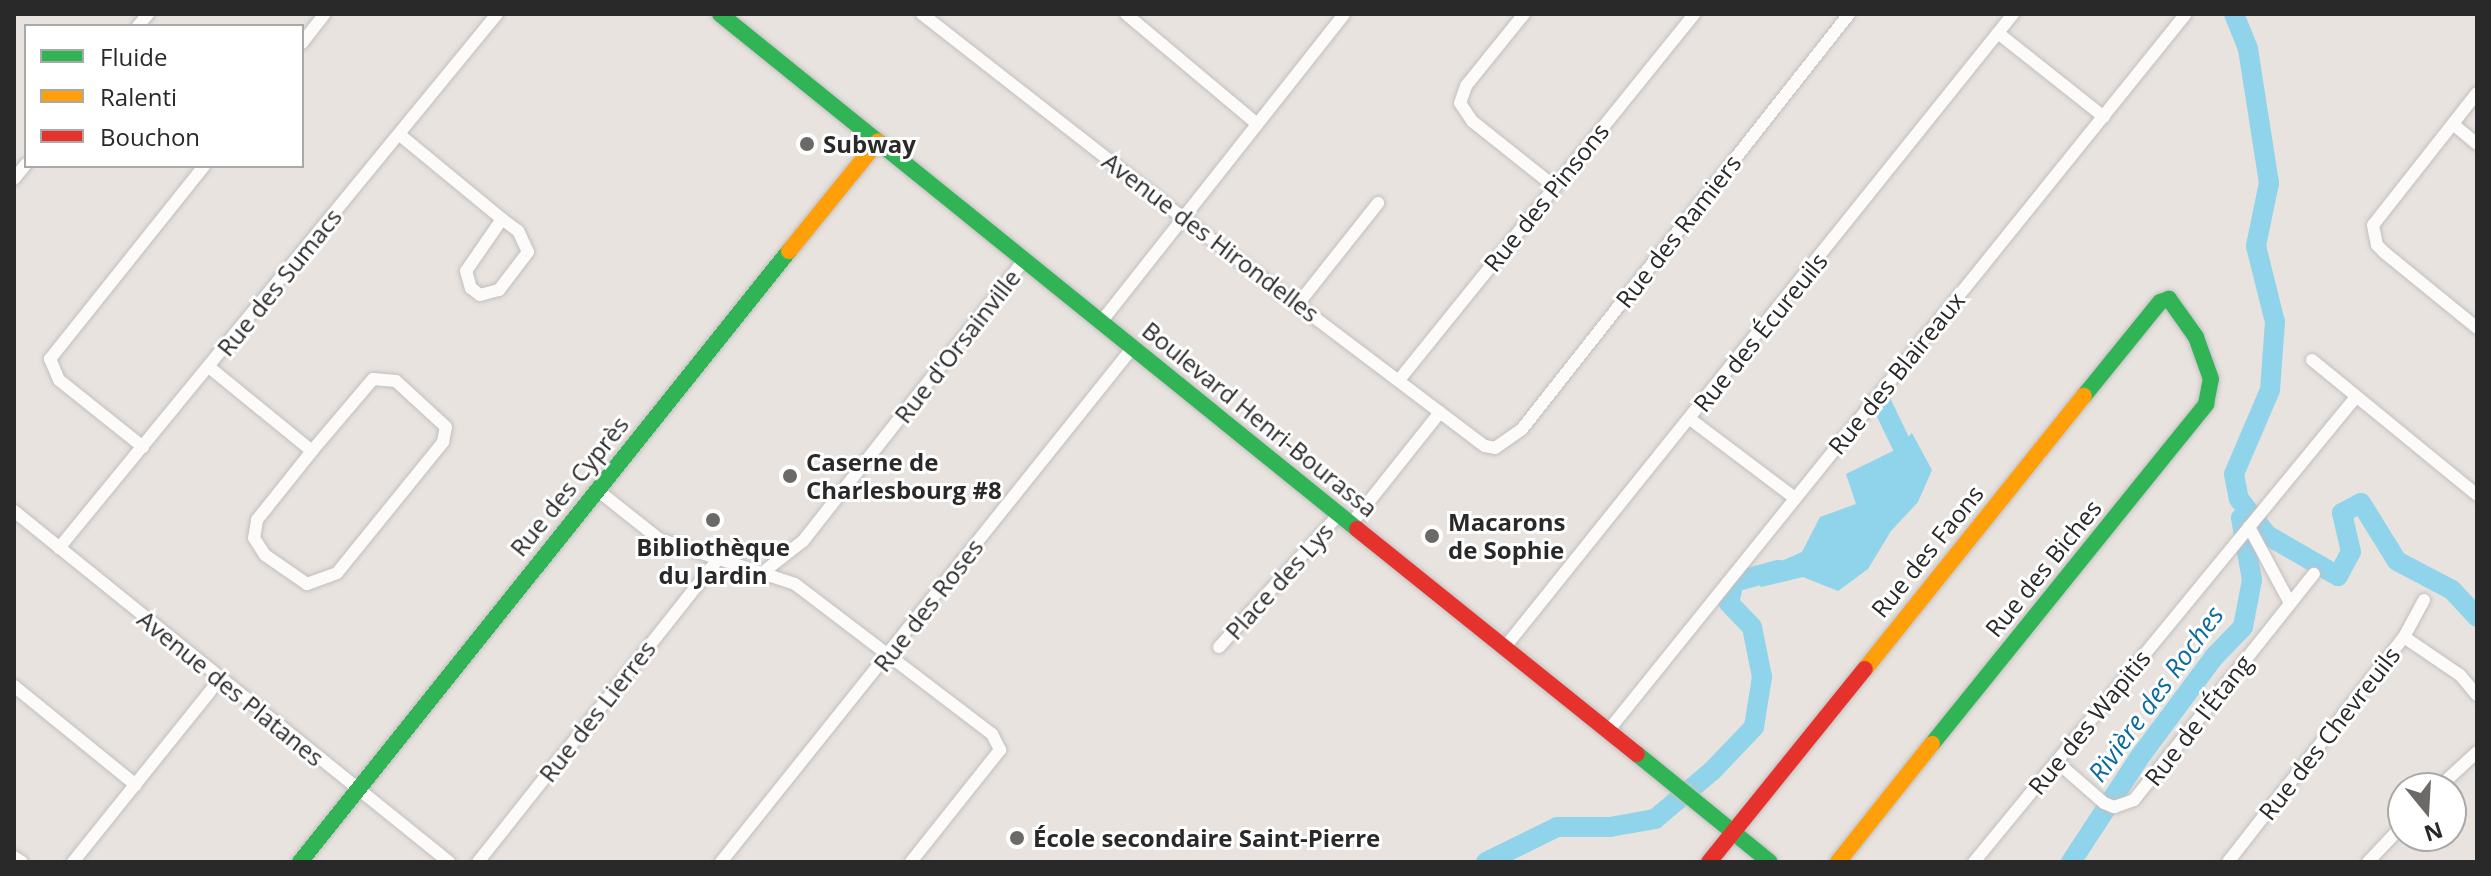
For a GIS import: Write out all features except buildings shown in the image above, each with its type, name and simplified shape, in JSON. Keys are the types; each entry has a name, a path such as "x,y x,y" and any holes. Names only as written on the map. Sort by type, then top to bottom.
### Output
{"street":[{"path":"304,40 325,14"},
{"name":"Rue des Sumacs","path":"59,548 497,14"},
{"name":"Boulevard Henri-Bourassa","path":"720,14 1770,862"},
{"path":"1126,14 1257,124"},
{"path":"1101,322 1344,14"},
{"path":"1524,14 1466,86 1460,103 1472,121 1555,187"},
{"name":"Rue des Pinsons","path":"1399,380 1694,14"},
{"name":"Rue des Ramiers","path":"1504,446 1849,14"},
{"name":"Rue des Écureuils","path":"1505,647 2013,14"},
{"name":"Rue des Blaireaux","path":"1608,731 2185,15"},
{"name":"Avenue des Hirondelles","path":"928,16 1183,218 1485,446 1504,446"},
{"path":"1998,33 2104,117"},
{"path":"2477,93 2380,212 2374,234 2385,253 2477,328"},
{"path":"2453,124 2477,144"},
{"path":"400,135 518,231 528,252 499,290 480,295 471,288 466,271 502,219"},
{"name":"Rue des Cyprès","path":"300,862 878,141"},
{"path":"143,447 59,380 50,359 199,168"},
{"path":"1298,304 1378,203"},
{"name":"Rue d'Orsainville","path":"762,573 803,541 1024,260"},
{"name":"Rue des Faons","path":"1709,862 2160,302"},
{"name":"Rue des Biches","path":"1838,862 2206,404 2211,379 2196,337 2175,303 2160,302"},
{"name":"Rue des Roses","path":"721,862 1133,347"},
{"path":"2312,360 2477,495"},
{"path":"209,367 312,451"},
{"path":"373,379 396,381 446,427 443,442 337,573 307,584 265,555 254,538 257,520 312,451 373,379"},
{"name":"Rue des Wapitis","path":"1974,862 2356,397"},
{"name":"Place des Lys","path":"1219,647 1345,519 1440,412"},
{"path":"1690,419 1795,498"},
{"path":"596,489 659,539 795,584 992,734 1000,750 911,862"},
{"name":"Avenue des Platanes","path":"14,511 449,862"},
{"path":"2249,527 2290,603"},
{"name":"Rue des Lierres","path":"478,862 717,560"},
{"name":"Rue de l'Étang","path":"2057,762 2109,805 2134,800 2314,574"},
{"name":"Rue des Chevreuils","path":"2228,862 2404,637 2424,600"},
{"path":"2404,637 2460,675 2477,695"},
{"path":"73,862 220,679"},
{"path":"14,686 136,785"},
{"path":"2455,772 2477,752"},
{"path":"2368,862 2387,842"},
{"path":"14,857 22,862"}],"water":[{"path":"1912,433 1932,470 1918,502 1891,531 1868,569 1838,591 1803,577 1761,587 1752,574 1802,552 1820,517 1856,504 1846,474 1895,450"}],"waterway":[{"path":"2234,14 2248,49 2269,183 2256,246 2275,322 2270,390 2234,474 2239,499 2267,535 2338,576 2351,552 2342,513 2361,503 2397,561 2452,590 2477,617"},
{"path":"1880,400 1905,452 1900,466"},
{"name":"Rivière des Roches","path":"2071,862 2139,758 2214,657 2243,627 2252,580 2241,518"},
{"path":"1486,862 1557,827 1610,827 1655,819 1712,771 1754,727 1762,677 1752,627 1729,603 1734,582 1778,570"}],"traffic: fast":[{"path":"720,14 1357,529"},
{"path":"300,862 789,251"},
{"path":"1932,744 2206,404 2211,379 2196,337 2169,299 2160,302 2084,396"},
{"path":"1637,754 1770,862"}],"traffic: slow":[{"path":"789,251 878,141"},
{"path":"1865,669 2084,396"},
{"path":"1838,862 1932,744"}],"traffic: jam":[{"path":"1357,529 1637,754"},
{"path":"1709,862 1865,669"}],"place":[{"name":"Subway","path":"807,144"},
{"name":"Caserne de Charlesbourg #8","path":"790,476"},
{"name":"Bibliothèque du Jardin","path":"713,520"},
{"name":"Macarons de Sophie","path":"1432,536"},
{"name":"École secondaire Saint-Pierre","path":"1017,838"}]}
